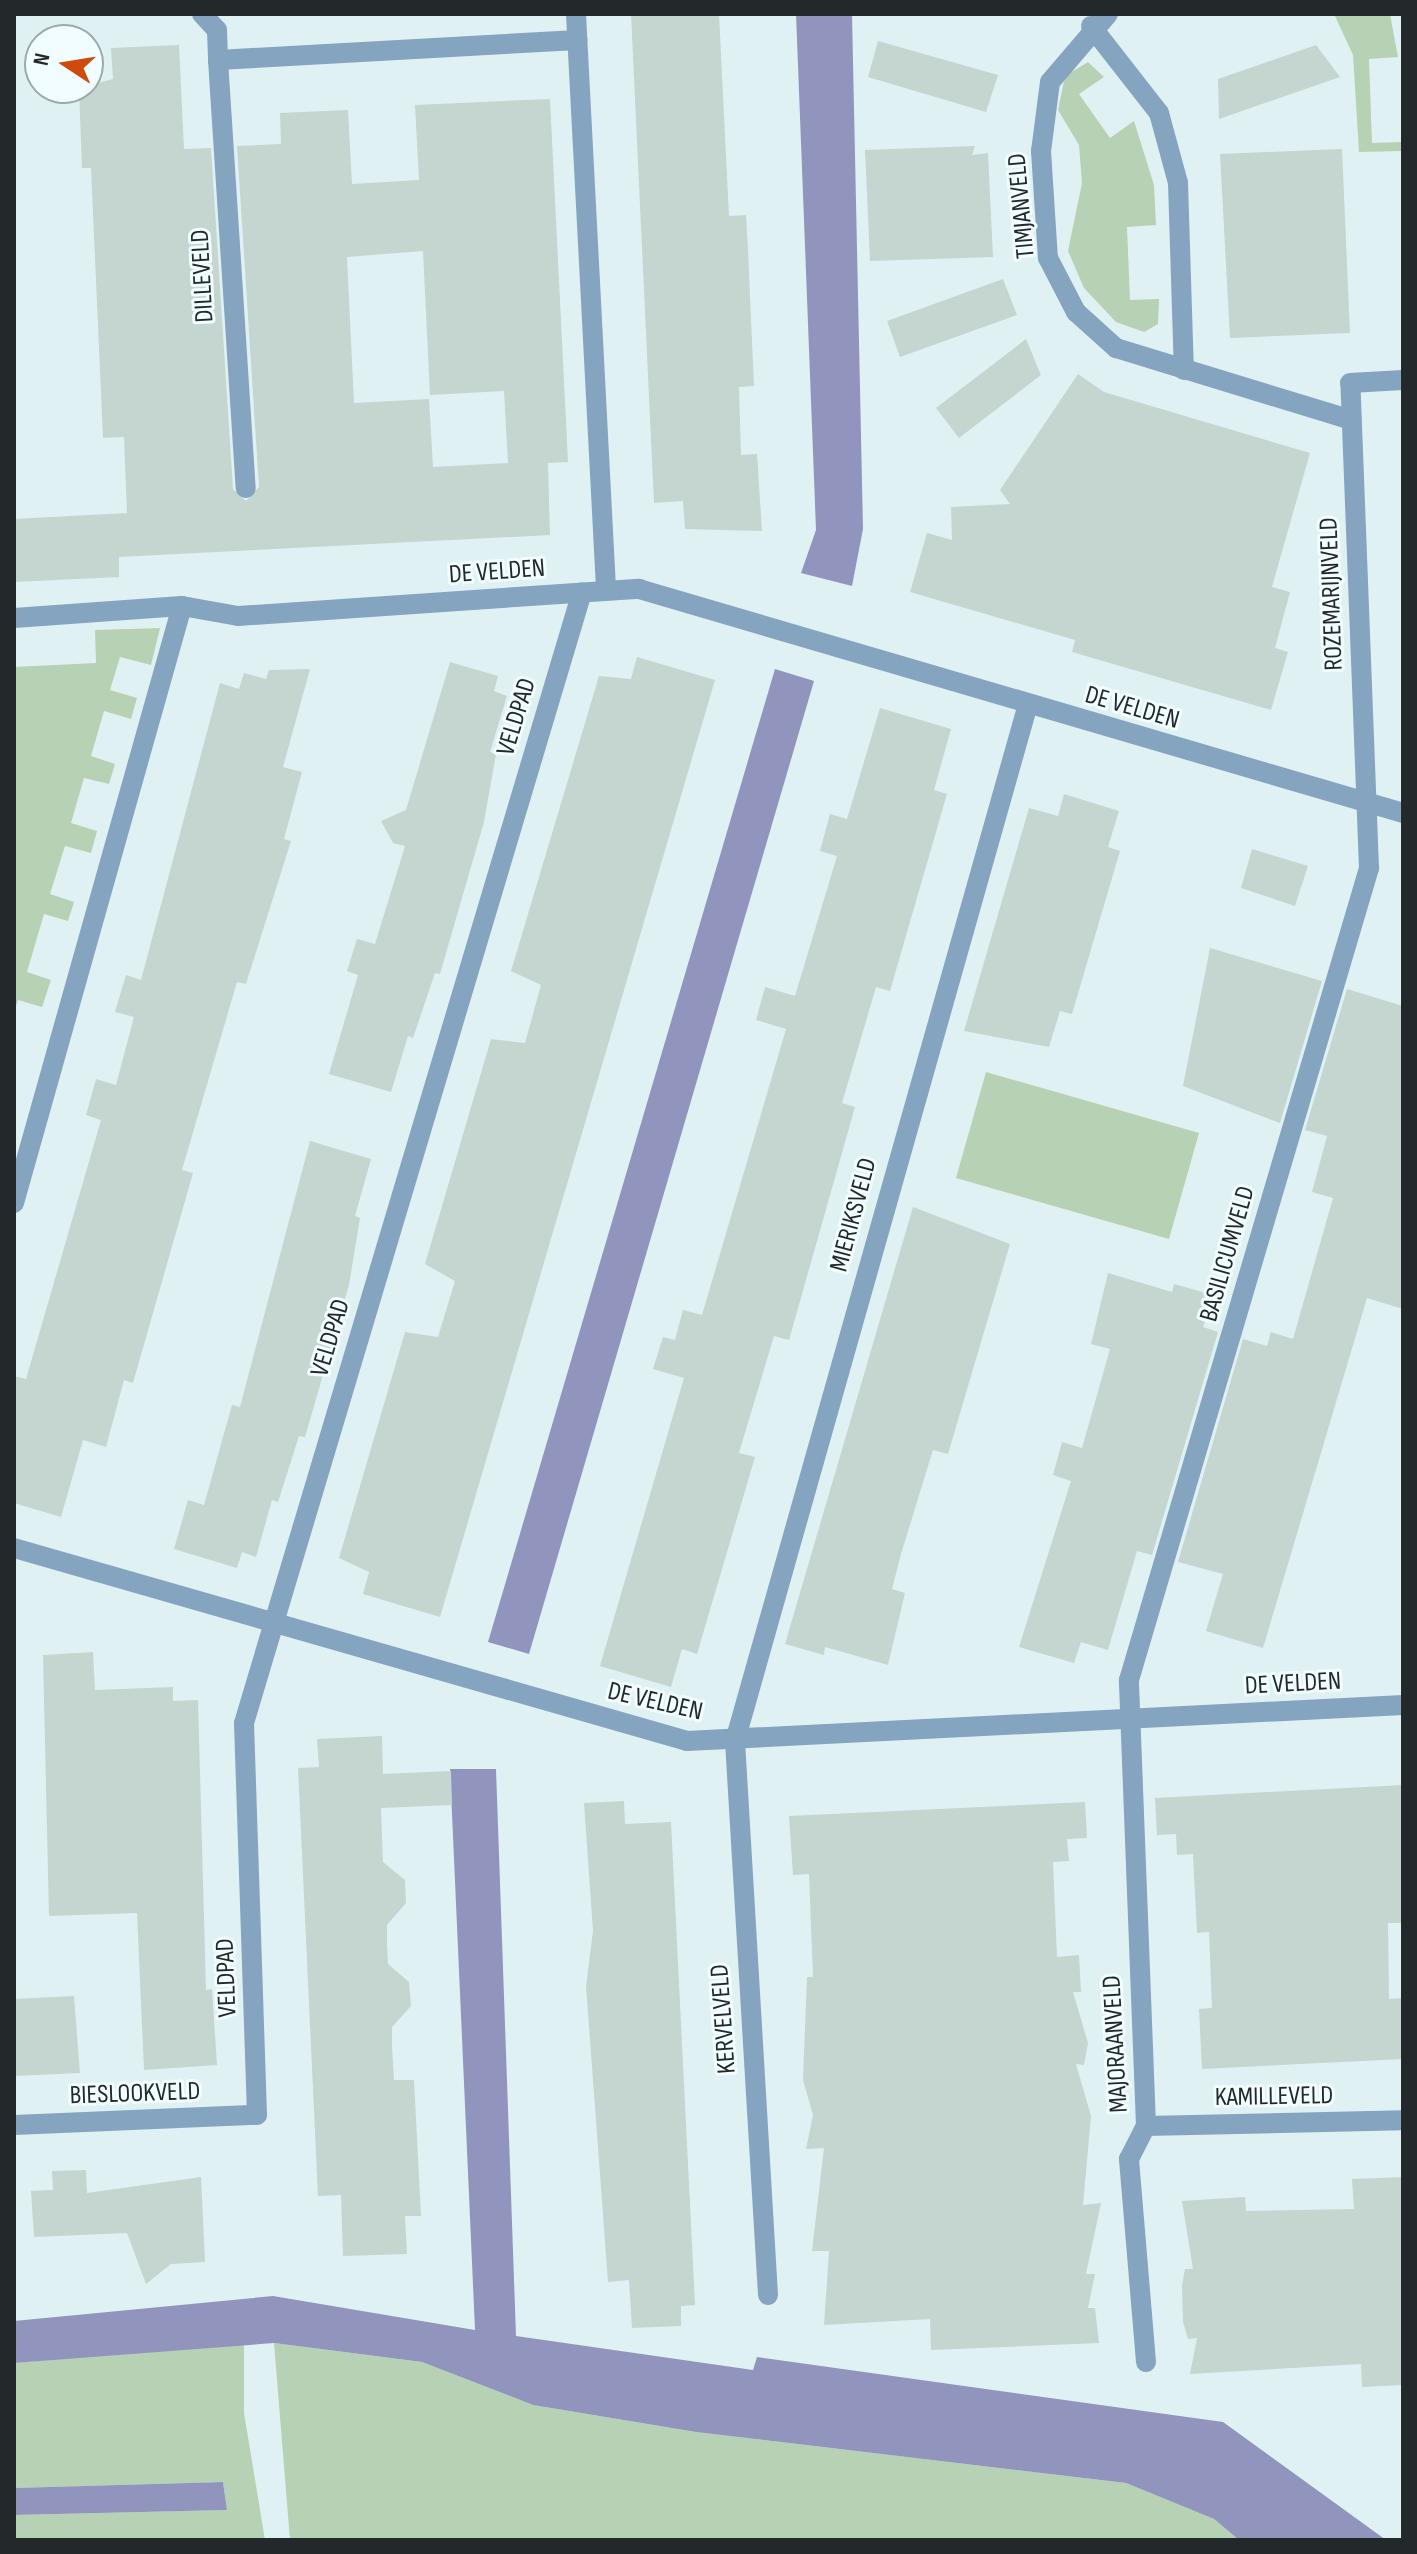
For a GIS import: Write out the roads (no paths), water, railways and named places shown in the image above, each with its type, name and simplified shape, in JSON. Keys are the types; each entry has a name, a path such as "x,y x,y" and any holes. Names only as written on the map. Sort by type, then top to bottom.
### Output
{"street":[{"name":"DILLEVELD","path":"202,14 217,30 246,488"},
{"path":"576,14 606,589"},
{"name":"TIMJANVELD","path":"1184,370 1178,183 1159,113 1100,20 1050,82 1041,151 1048,258 1076,312 1116,348 1184,370 1351,420"},
{"path":"218,60 577,40"},
{"name":"ROZEMARIJNVELD","path":"1367,803 1350,383 1403,380"},
{"name":"DE VELDEN","path":"182,606 238,616 639,589 1403,813"},
{"name":"VELDPAD","path":"257,2115 244,1723 582,592"},
{"path":"14,618 182,606 14,1203"},
{"name":"MIERIKSVELD","path":"735,1741 1028,704"},
{"name":"BASILICUMVELD","path":"1127,1719 1129,1680 1369,868 1367,803"},
{"name":"DE VELDEN","path":"14,1548 272,1626 687,1741 735,1741 1403,1705"},
{"name":"MAJORAANVELD","path":"1127,1719 1146,2126 1129,2159 1146,2362"},
{"name":"KERVELVELD","path":"735,1741 768,2295"},
{"name":"BIESLOOKVELD","path":"14,2125 257,2115"},
{"name":"KAMILLEVELD","path":"1146,2126 1403,2120"}],"water":[{"path":"796,14 852,14 863,529 852,586 801,573 816,530"},
{"path":"775,669 814,681 529,1654 488,1642"},
{"path":"450,1769 496,1769 516,2336 753,2370 757,2357 1223,2422 1386,2540 1239,2540 1214,2519 1126,2483 696,2432 533,2405 422,2362 274,2343 14,2363 14,2321 273,2296 475,2330"},
{"path":"223,2482 227,2510 14,2515 14,2488"}]}
